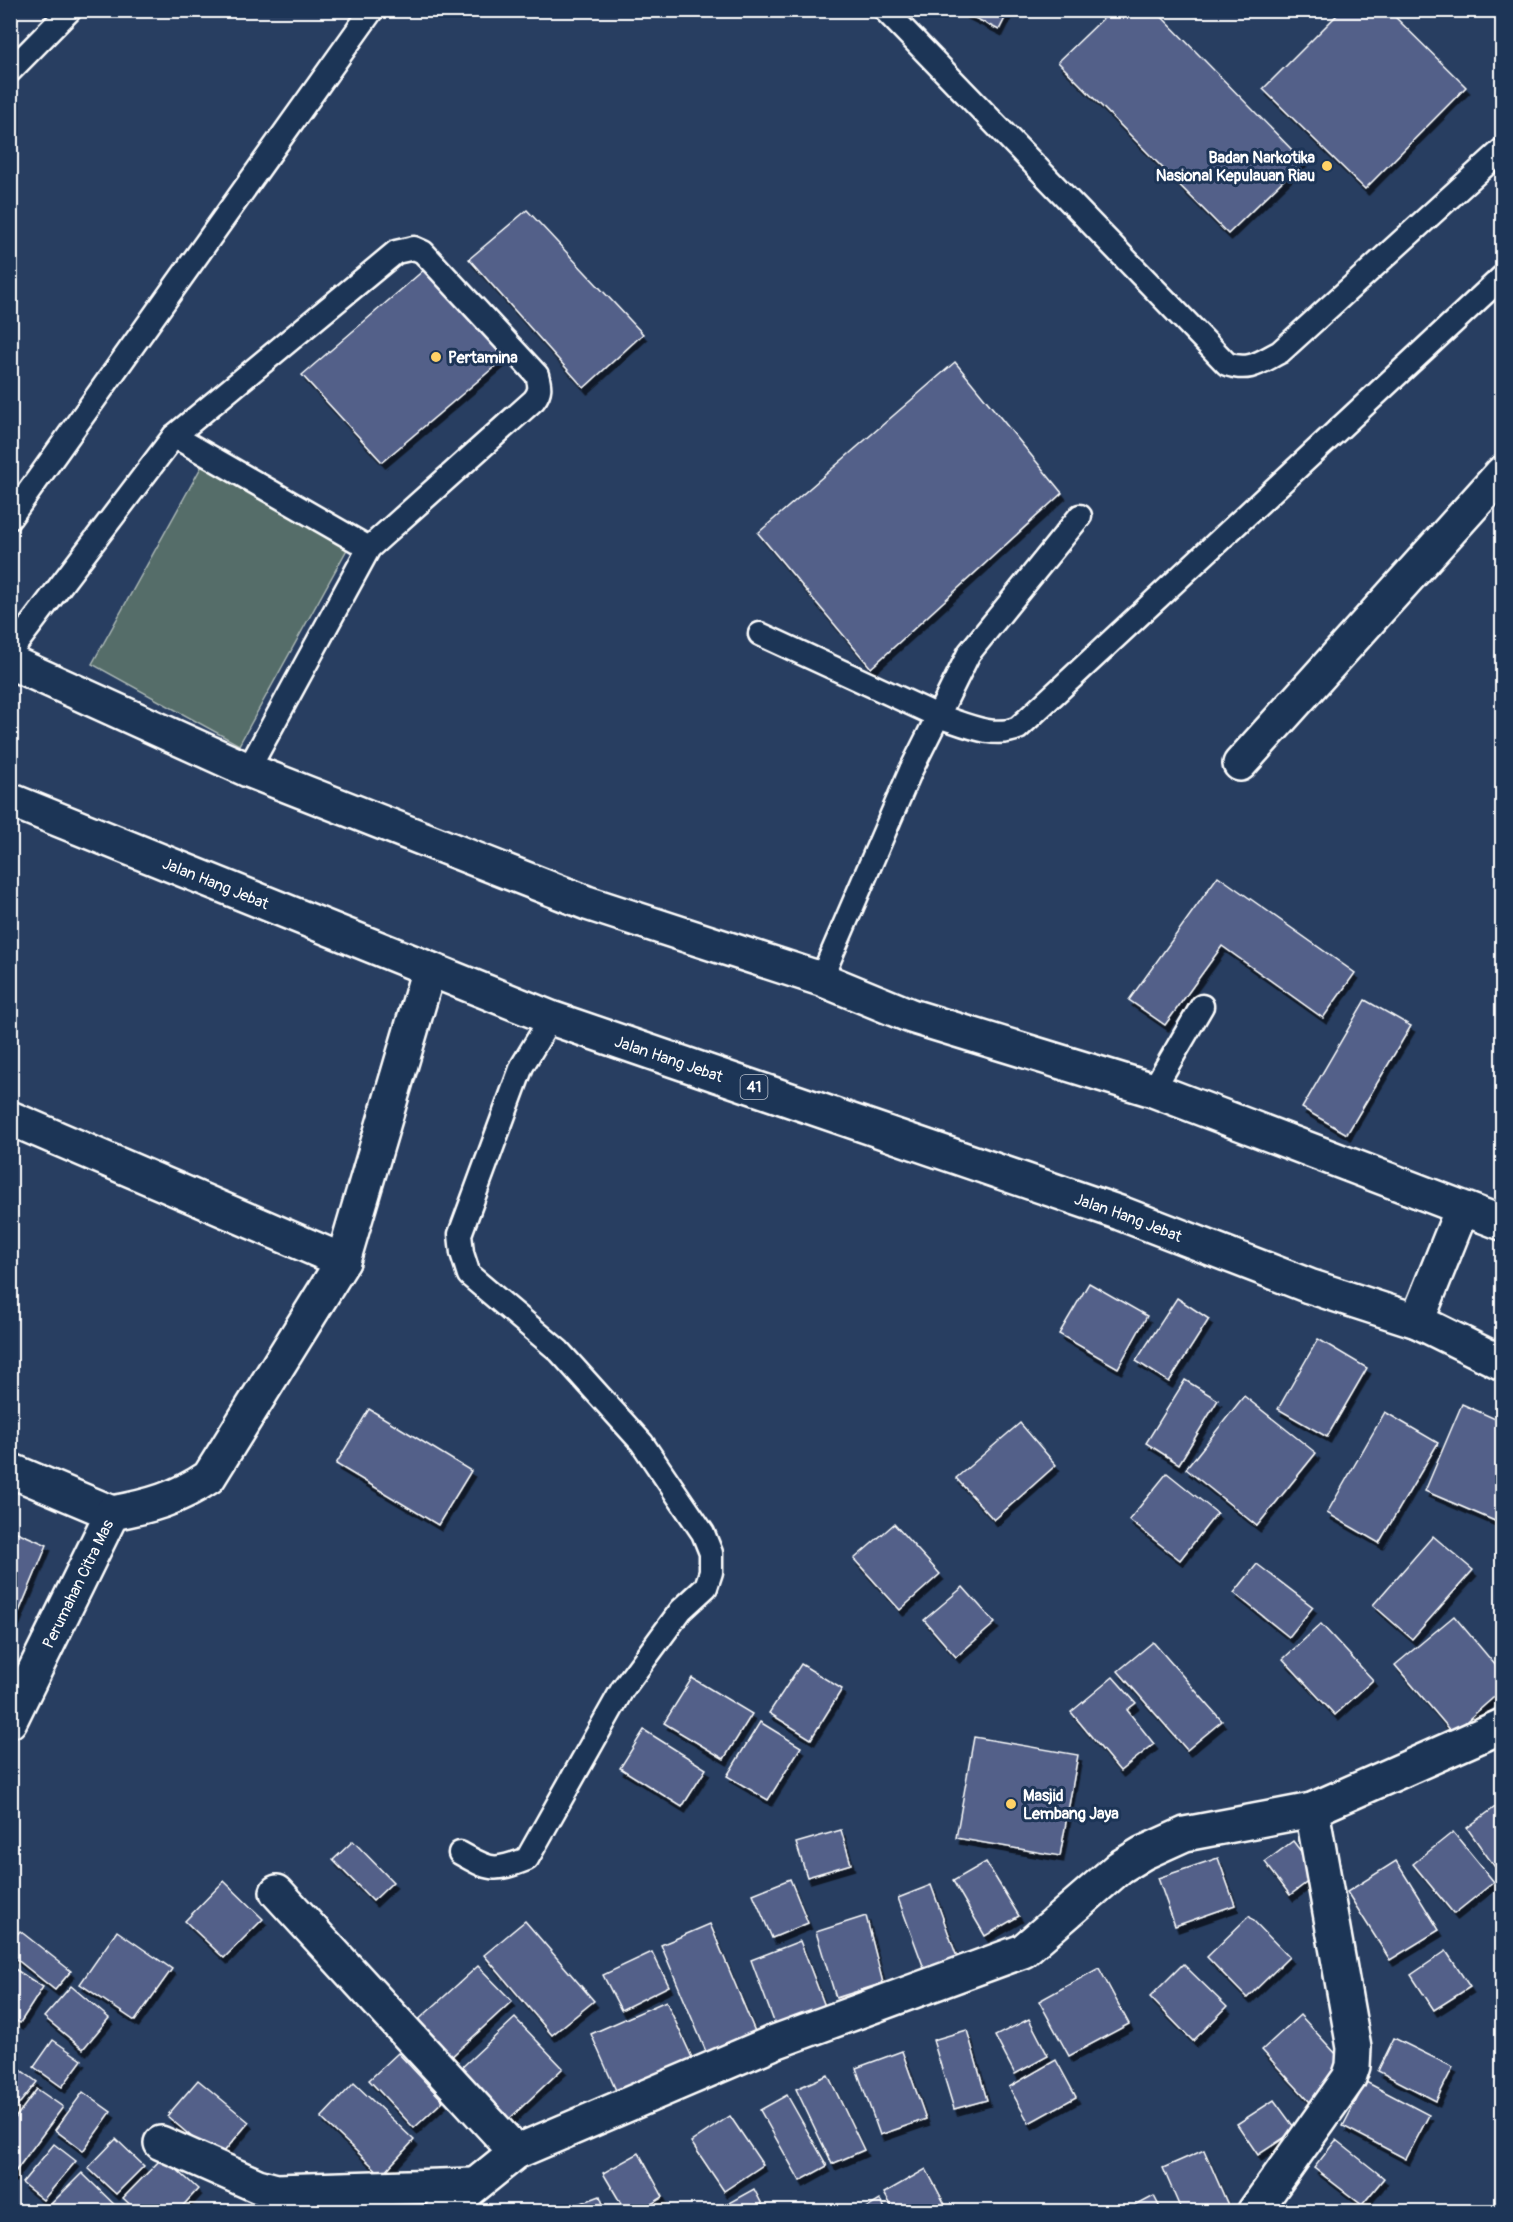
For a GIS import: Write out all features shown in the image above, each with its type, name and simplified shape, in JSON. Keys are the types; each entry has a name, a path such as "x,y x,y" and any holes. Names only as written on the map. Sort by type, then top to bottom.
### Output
{"main road":[{"path":"1240,764 1503,473"},
{"path":"10,662 248,770 587,903 821,979 910,1016 1152,1090 1503,1223"},
{"name":"Jalan Hang Jebat","path":"10,800 551,1018 1120,1213 1309,1286 1417,1321 1503,1363"},
{"path":"112,1513 153,1505 189,1491 209,1477 343,1261 429,969"},
{"path":"10,1118 343,1261"},
{"path":"1417,1321 1462,1209"},
{"name":"Perumahan Citra Mas","path":"10,1470 112,1513 10,1721"},
{"path":"442,2211 516,2152 772,2043 1023,1952 1120,1867 1143,1853 1185,1834 1312,1810 1503,1726"},
{"path":"1254,2211 1349,2078 1353,2066 1354,2048 1312,1810"},
{"path":"277,1892 516,2152"},
{"path":"161,2143 258,2186 276,2191 473,2186"}],"lane":[{"path":"10,71 70,10"},
{"path":"10,518 372,10"},
{"path":"885,10 1227,364 1238,368 1249,368 1280,352 1503,150"},
{"path":"10,652 174,436 396,252 414,248 423,252 537,375 540,393 369,548 248,770"},
{"path":"760,634 938,716 996,734 1018,729 1503,276"},
{"path":"174,436 369,548"},
{"path":"821,979 911,770 969,654 1080,516"},
{"path":"1152,1090 1202,1006"},
{"path":"460,1853 487,1868 505,1868 527,1859 622,1690 681,1611 706,1587 711,1572 711,1553 703,1533 642,1443 559,1351 469,1275 462,1253 460,1234 522,1066 551,1018"}],"green space":[{"path":"209,453 356,533 239,745 92,664"}],"building":[{"path":"959,10 1009,10 999,30"},
{"path":"1112,10 1155,10 1303,161 1228,234 1058,62"},
{"path":"1342,10 1388,10 1466,87 1365,189 1263,89"},
{"path":"527,210 643,334 584,388 469,259"},
{"path":"425,269 506,357 382,462 302,375"},
{"path":"955,362 1062,493 871,668 758,533"},
{"path":"1218,876 1355,973 1323,1018 1222,946 1165,1025 1129,1000"},
{"path":"1365,1000 1411,1026 1347,1134 1302,1108"},
{"path":"1089,1283 1147,1316 1118,1368 1059,1334"},
{"path":"1177,1298 1209,1319 1169,1382 1136,1361"},
{"path":"1318,1339 1367,1368 1327,1437 1278,1409"},
{"path":"1185,1380 1218,1400 1179,1464 1146,1443"},
{"path":"1244,1396 1316,1453 1257,1526 1186,1469"},
{"path":"1462,1404 1502,1422 1502,1524 1425,1491"},
{"path":"369,1409 471,1471 438,1525 336,1464"},
{"path":"1385,1412 1438,1443 1379,1543 1327,1513"},
{"path":"1020,1423 1056,1465 994,1520 956,1478"},
{"path":"1167,1473 1217,1513 1180,1560 1129,1520"},
{"path":"894,1524 940,1574 900,1610 854,1559"},
{"path":"10,1529 47,1545 16,1619 10,1617"},
{"path":"1433,1536 1473,1570 1412,1639 1373,1605"},
{"path":"1257,1564 1313,1607 1289,1637 1234,1593"},
{"path":"963,1587 995,1623 956,1657 924,1620"},
{"path":"1454,1616 1502,1673 1502,1690 1453,1733 1395,1665"},
{"path":"1321,1624 1373,1680 1335,1715 1283,1659"},
{"path":"1153,1642 1222,1721 1187,1750 1118,1671"},
{"path":"801,1664 842,1689 811,1739 769,1713"},
{"path":"1113,1677 1136,1703 1127,1710 1154,1744 1120,1771 1071,1712"},
{"path":"692,1678 752,1714 724,1759 664,1723"},
{"path":"760,1722 801,1747 768,1800 727,1776"},
{"path":"644,1730 706,1769 682,1807 620,1768"},
{"path":"974,1737 1078,1755 1060,1856 956,1838"},
{"path":"1502,1802 1502,1877 1467,1828"},
{"path":"841,1830 851,1864 807,1877 796,1843"},
{"path":"1453,1832 1494,1882 1454,1914 1413,1864"},
{"path":"353,1841 393,1882 373,1901 333,1860"},
{"path":"1293,1841 1318,1874 1290,1895 1265,1862"},
{"path":"1218,1858 1235,1905 1175,1926 1158,1878"},
{"path":"1396,1861 1439,1930 1390,1960 1347,1892"},
{"path":"986,1862 1019,1916 985,1936 953,1881"},
{"path":"790,1879 808,1923 772,1938 753,1894"},
{"path":"224,1881 263,1919 224,1958 185,1921"},
{"path":"931,1885 958,1960 925,1971 898,1898"},
{"path":"866,1916 883,1983 836,1998 816,1932"},
{"path":"1249,1916 1289,1957 1247,1998 1207,1957"},
{"path":"525,1921 594,2001 552,2035 484,1955"},
{"path":"710,1924 756,2034 707,2054 661,1945"},
{"path":"20,1931 71,1971 55,1990 10,1954 10,1943"},
{"path":"117,1931 172,1969 135,2021 80,1984"},
{"path":"800,1941 826,2009 776,2027 751,1960"},
{"path":"1446,1951 1470,1987 1434,2010 1411,1975"},
{"path":"652,1952 669,1986 621,2010 603,1975"},
{"path":"1183,1964 1227,2007 1193,2041 1150,1997"},
{"path":"10,1966 43,1987 20,2023 10,2017"},
{"path":"478,1966 512,2001 449,2059 415,2023"},
{"path":"1099,1968 1129,2024 1069,2056 1039,2001"},
{"path":"71,1986 109,2018 83,2049 44,2017"},
{"path":"666,2001 694,2062 618,2095 591,2034"},
{"path":"1300,2015 1349,2068 1310,2102 1262,2050"},
{"path":"515,2018 563,2068 507,2121 458,2071"},
{"path":"1029,2019 1048,2056 1015,2074 995,2036"},
{"path":"967,2030 987,2100 954,2109 933,2040"},
{"path":"1394,2038 1453,2067 1436,2101 1378,2071"},
{"path":"53,2040 82,2060 62,2087 34,2067"},
{"path":"902,2051 926,2119 880,2135 856,2068"},
{"path":"398,2053 443,2101 414,2128 369,2080"},
{"path":"1056,2060 1076,2097 1029,2123 1009,2087"},
{"path":"14,2065 37,2082 10,2115 10,2070"},
{"path":"828,2075 864,2150 832,2164 796,2089"},
{"path":"198,2080 249,2122 218,2159 167,2116"},
{"path":"1366,2082 1429,2115 1406,2159 1343,2126"},
{"path":"354,2083 414,2140 382,2175 321,2118"},
{"path":"37,2089 63,2107 12,2176 10,2175 10,2125"},
{"path":"83,2092 111,2112 83,2151 55,2130"},
{"path":"787,2095 827,2166 800,2181 760,2110"},
{"path":"1274,2100 1296,2130 1258,2155 1237,2124"},
{"path":"730,2116 763,2165 724,2191 691,2142"},
{"path":"116,2139 144,2166 116,2194 88,2168"},
{"path":"1336,2140 1384,2178 1362,2205 1314,2168"},
{"path":"54,2144 76,2161 43,2200 22,2183"},
{"path":"1204,2150 1231,2212 1182,2212 1163,2168"},
{"path":"639,2153 663,2197 638,2212 626,2212 603,2173"},
{"path":"163,2157 198,2189 177,2212 138,2212 123,2198"},
{"path":"926,2169 949,2212 895,2212 884,2193"},
{"path":"82,2173 122,2212 55,2212 49,2206"},
{"path":"754,2189 766,2212 717,2212 716,2210"},
{"path":"334,2195 377,2203 383,2212 309,2212"},
{"path":"600,2196 606,2212 560,2211"},
{"path":"1154,2196 1162,2212 1124,2212"},
{"path":"880,2200 887,2212 860,2212"}],"place":[{"name":"Badan Narkotika Nasional Kepulauan Riau","path":"1327,166"},
{"name":"Pertamina","path":"436,357"},
{"name":"Masjid Lembang Jaya","path":"1011,1804"}]}
